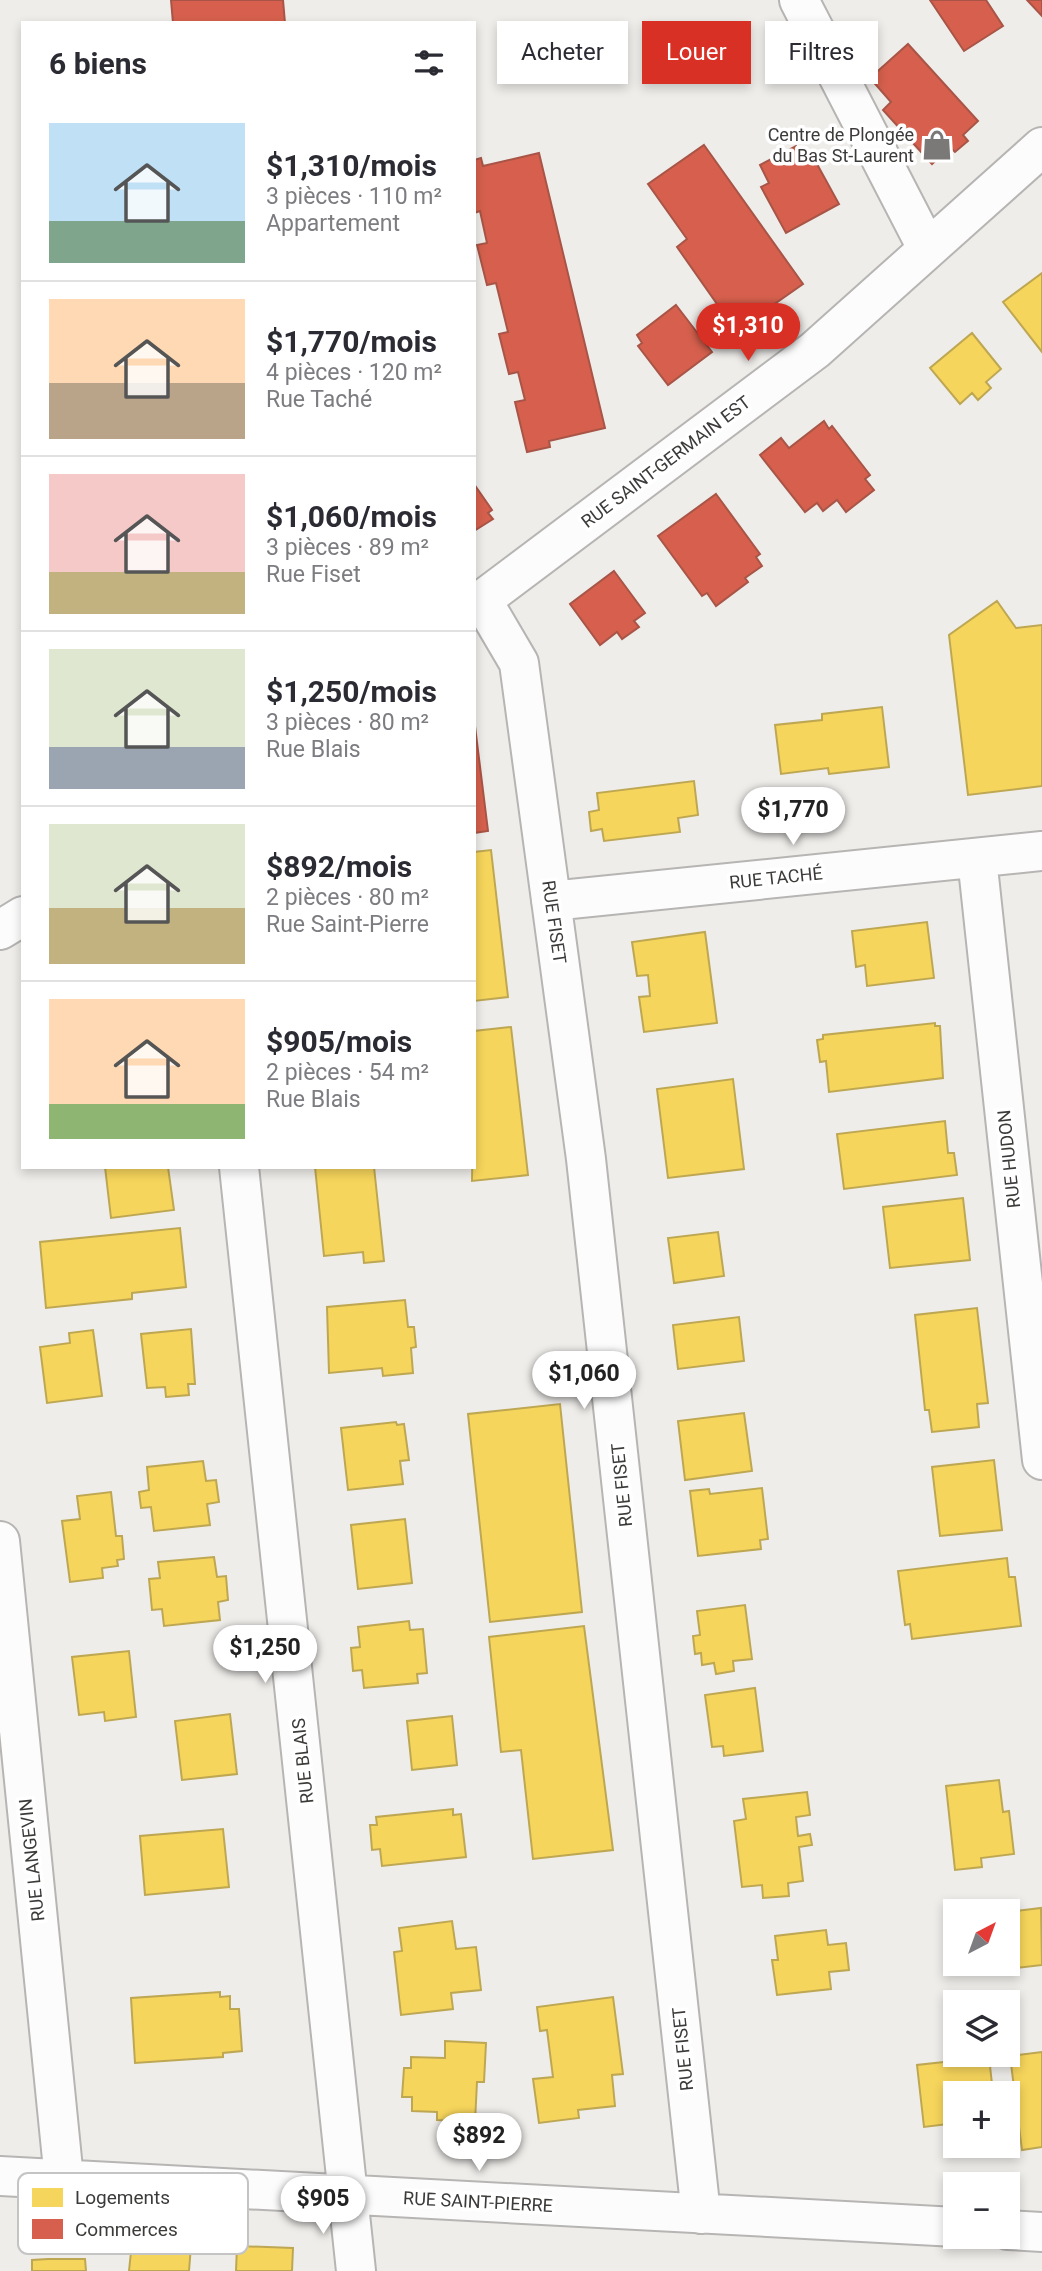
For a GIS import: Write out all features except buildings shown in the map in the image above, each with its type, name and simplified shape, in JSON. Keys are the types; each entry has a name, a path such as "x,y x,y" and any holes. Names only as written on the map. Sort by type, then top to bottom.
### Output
{"street":[{"path":"799,0 927,248"},
{"name":"RUE SAINT-GERMAIN EST","path":"478,603 815,350 1042,147"},
{"name":"RUE FISET","path":"478,603 519,663 586,1159 701,2214"},
{"name":"RUE TACHÉ","path":"551,901 1042,851"},
{"name":"RUE HUDON","path":"976,858 1042,1460"},
{"path":"0,930 21,917"},
{"name":"RUE BLAIS","path":"239,1169 356,2271"},
{"name":"RUE LANGEVIN","path":"0,1541 63,2173"},
{"name":"RUE SAINT-PIERRE","path":"0,2176 18,2177"},
{"name":"RUE SAINT-PIERRE","path":"248,2190 943,2226"},
{"path":"1020,2231 1042,2232"}],"place":[{"name":"Centre de Plongée du Bas St-Laurent","path":"937,145"}]}
